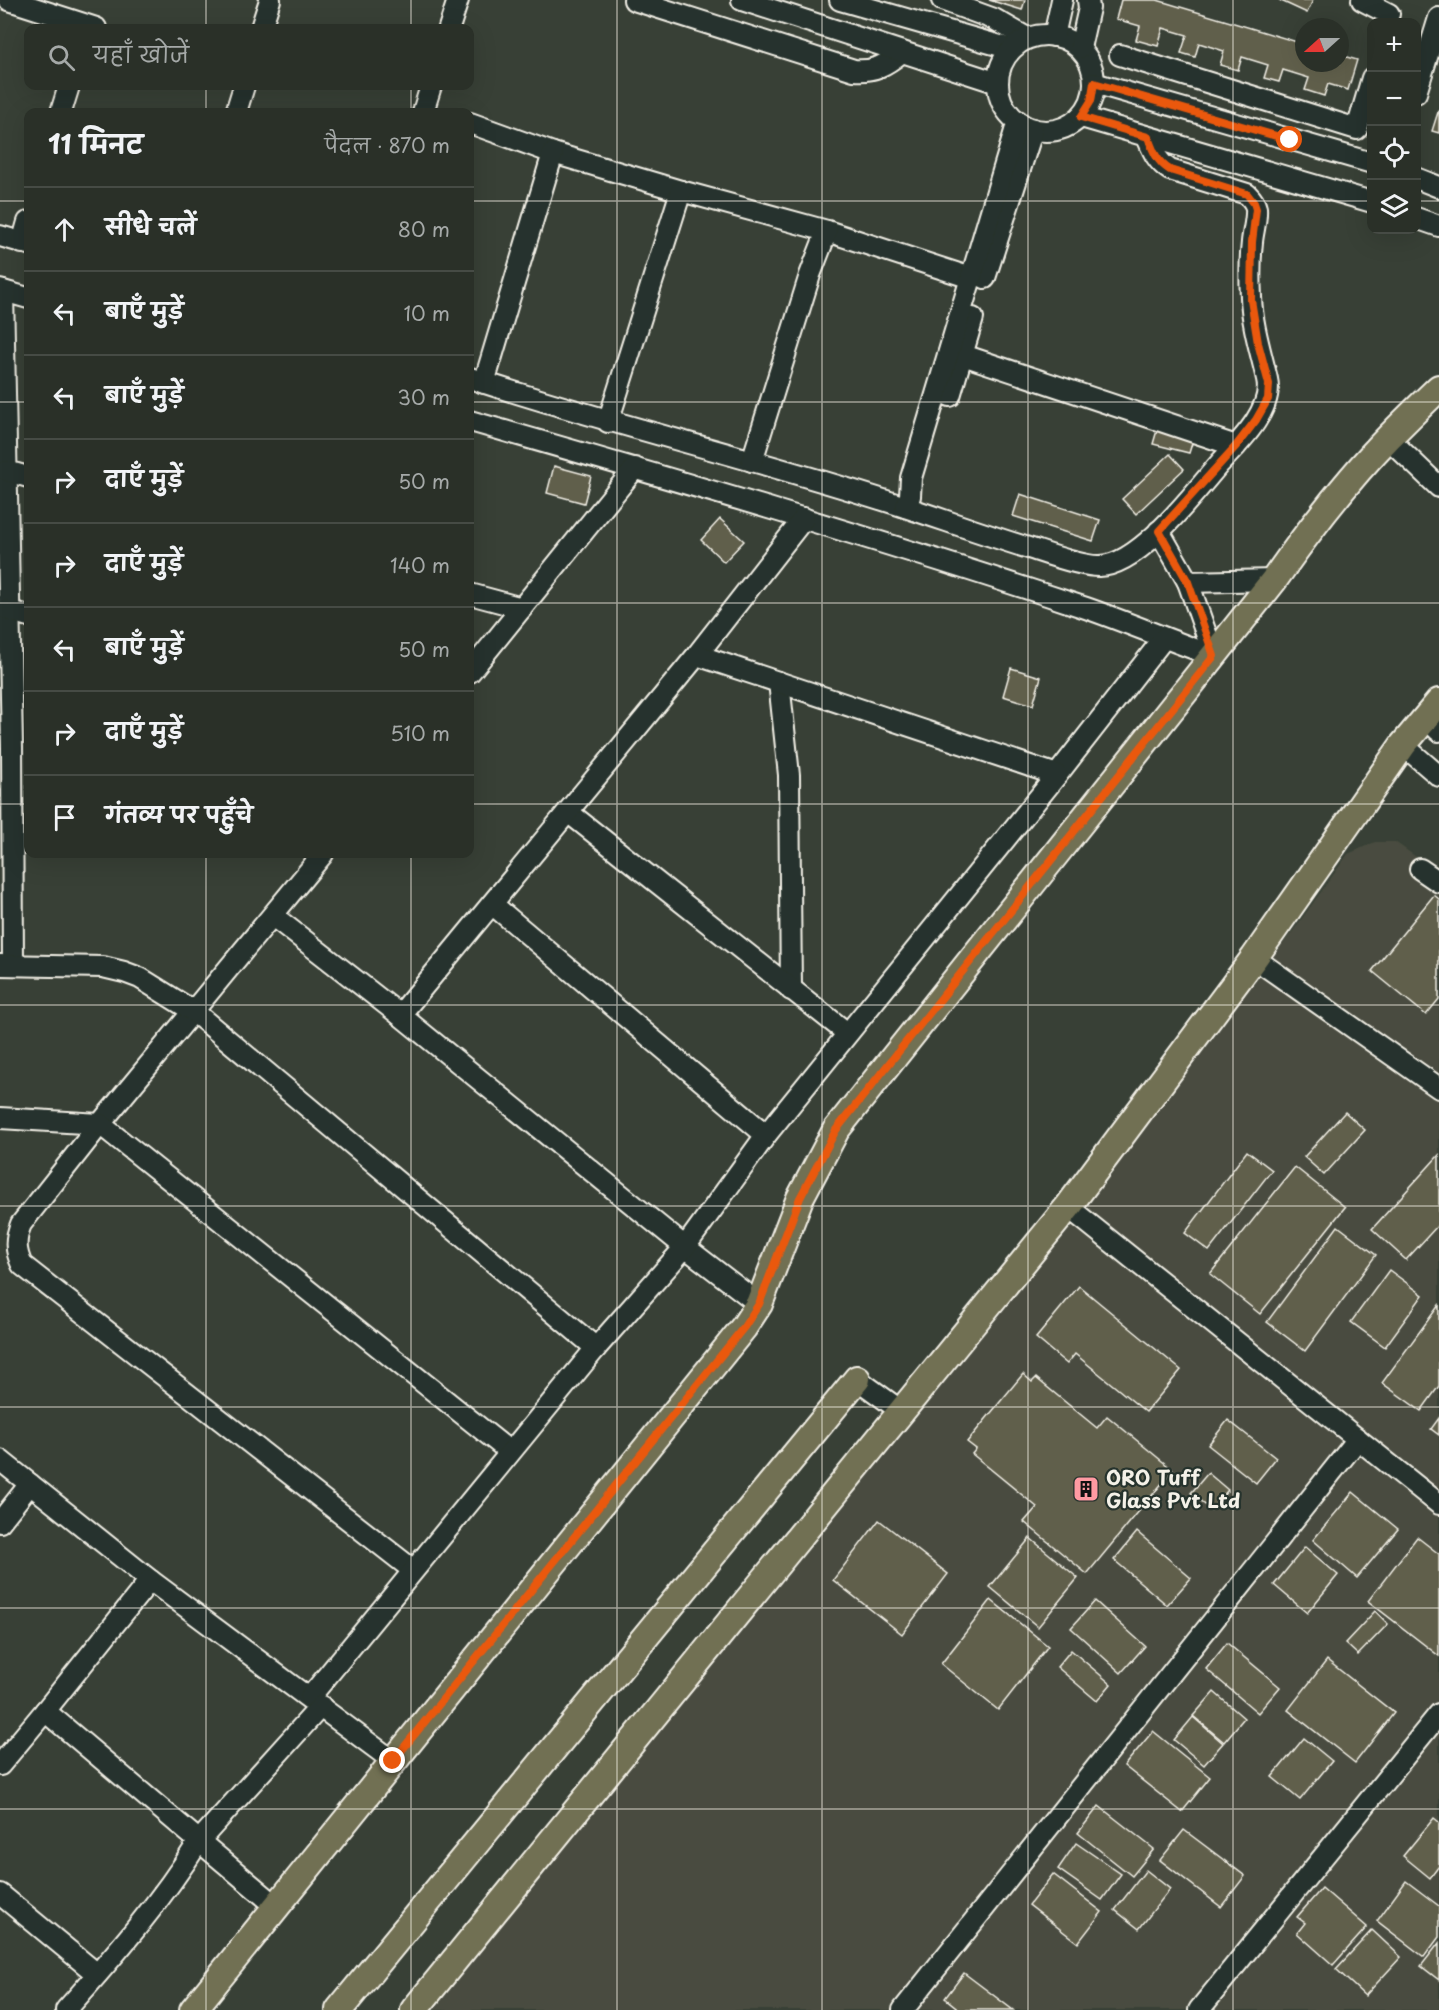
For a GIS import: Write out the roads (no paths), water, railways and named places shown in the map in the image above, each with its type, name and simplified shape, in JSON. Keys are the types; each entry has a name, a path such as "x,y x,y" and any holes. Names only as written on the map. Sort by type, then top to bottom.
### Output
{"main road":[{"path":"193,2010 736,1336 759,1304 800,1198 836,1130 1274,580 1306,534 1388,438 1439,388"},
{"path":"414,2010 1068,1207 1254,958 1403,746 1434,717"},
{"path":"339,2010 857,1379"}],"street":[{"path":"9,0 78,24"},
{"path":"262,24 270,0"},
{"path":"450,24 458,0"},
{"path":"634,0 854,70 876,69 888,64 902,52"},
{"path":"742,0 998,83"},
{"path":"840,0 1019,44"},
{"path":"942,0 994,19 1019,44"},
{"path":"1054,36 1062,0"},
{"path":"1080,48 1089,8 1088,0"},
{"path":"1362,0 1389,12"},
{"path":"1421,77 1439,18"},
{"path":"1046,34 1064,38 1080,48 1090,64 1094,83 1091,101 1081,117 1065,128 1047,132 1012,118 1001,102 998,83 1001,65 1019,44 1046,34"},
{"path":"1120,55 1357,129 1367,93"},
{"path":"1094,83 1367,162"},
{"path":"62,108 68,90"},
{"path":"237,108 243,90"},
{"path":"429,108 431,90"},
{"path":"1081,117 1367,201"},
{"path":"474,124 553,153 827,231 971,278"},
{"path":"908,502 911,478 971,278 1026,125"},
{"path":"908,502 922,481 963,355 1026,125"},
{"path":"553,153 477,381 608,422 908,502 1056,557 1099,566 1119,562 1137,551 1159,531 1236,446 1256,420 1268,399 1269,384 1258,343 1251,300 1252,242 1256,209 1254,203 1247,194 1170,170 1158,160 1148,137"},
{"path":"1421,180 1439,187"},
{"path":"608,422 681,191"},
{"path":"1421,220 1439,226"},
{"path":"752,461 810,275 827,231"},
{"path":"0,236 24,244"},
{"path":"24,297 2,290 8,610 20,750 6,965 103,967 124,972 140,978 193,1011 596,1348"},
{"path":"963,355 1236,446"},
{"path":"474,422 804,518 1088,609 1214,656"},
{"path":"1388,438 1439,488"},
{"path":"474,667 635,468"},
{"path":"7,471 24,476"},
{"path":"400,1015 697,655 804,518"},
{"path":"1159,531 1188,582 1214,656"},
{"path":"1188,582 1274,580"},
{"path":"474,595 522,608"},
{"path":"8,610 24,615"},
{"path":"66,2010 178,1874 199,1841 316,1702 413,1570 596,1348 685,1247 766,1135 1057,775 1164,638"},
{"path":"697,655 1057,775"},
{"path":"779,682 789,775 791,990"},
{"path":"1403,746 1439,776"},
{"path":"568,812 847,1033"},
{"path":"319,858 99,1124 21,1224 17,1236 16,1252 22,1265 413,1570"},
{"path":"1420,869 1439,882"},
{"path":"492,904 766,1135"},
{"path":"273,916 400,1015 685,1247 759,1304"},
{"path":"1254,958 1439,1088"},
{"path":"0,1118 99,1124 510,1452"},
{"path":"1068,1207 1439,1504"},
{"path":"857,1379 901,1411"},
{"path":"903,2010 1358,1439"},
{"path":"0,1460 150,1580 393,1761"},
{"path":"0,1522 30,1484"},
{"path":"0,1765 150,1580"},
{"path":"45,1711 276,1906"},
{"path":"1199,2010 1439,1714"},
{"path":"0,1894 97,1974"}],"place":[{"name":"ORO Tuff Glass Pvt Ltd","path":"1086,1489"}]}
